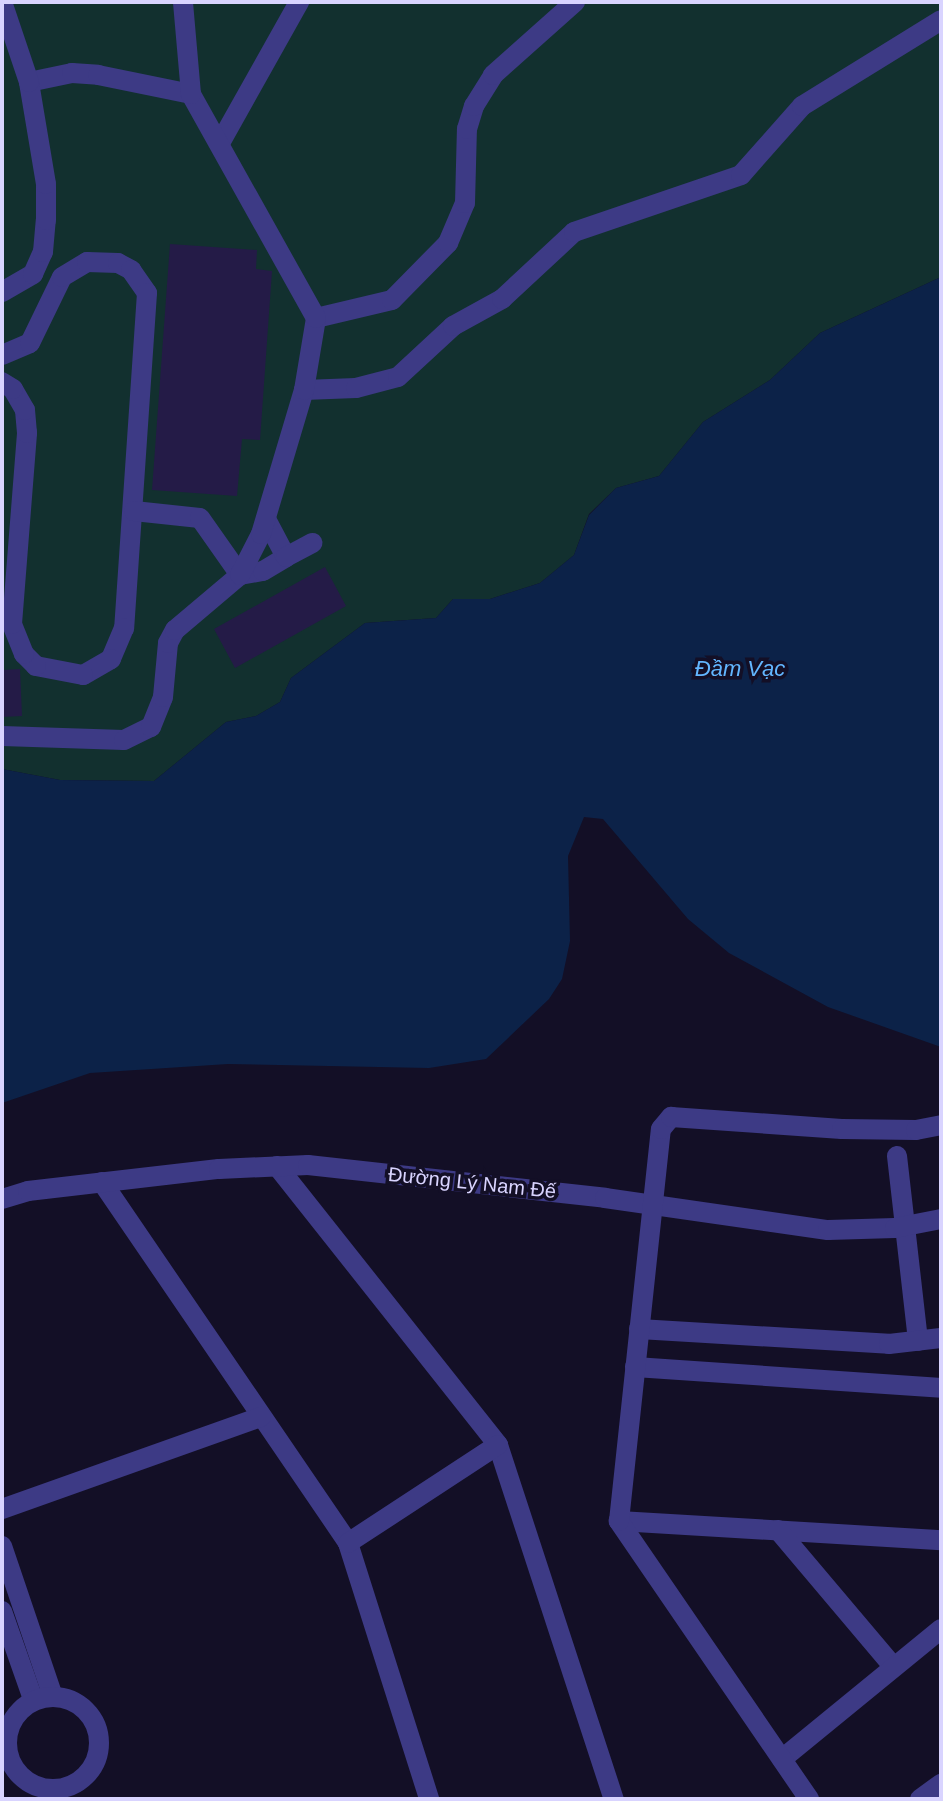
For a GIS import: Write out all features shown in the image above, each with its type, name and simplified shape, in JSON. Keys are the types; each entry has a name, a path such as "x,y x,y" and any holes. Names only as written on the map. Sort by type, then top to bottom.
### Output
{"street":[{"path":"2,2 29,82 46,184 43,252 33,274 2,292"},
{"path":"2,736 88,741 142,735 159,715 168,643 175,630 240,575 266,519 304,390 316,318 191,94 183,2"},
{"path":"220,143 299,2"},
{"path":"316,318 392,300 448,243 465,203 467,129 474,106 493,75 575,2"},
{"path":"304,390 356,388 398,377 453,326 502,299 574,232 741,175 802,106 941,20"},
{"path":"29,82 72,73 98,75 191,94"},
{"path":"2,355 30,343 62,277 74,267 101,260 118,263 140,280 150,309 120,648 111,659 83,675 36,666 24,654 12,624 27,433 25,410 13,389 2,382"},
{"path":"134,511 200,518 240,575"},
{"path":"266,519 286,557"},
{"path":"240,575 263,571 312,543"},
{"path":"809,1799 619,1521 661,1129 671,1117 842,1129 916,1130 941,1125"},
{"path":"897,1156 918,1341"},
{"name":"Đường Lý Nam Đế","path":"2,1199 102,1182 308,1165 652,1205 828,1230 907,1226 941,1219"},
{"path":"277,1166 498,1445 614,1799"},
{"path":"102,1182 348,1543 429,1799"},
{"path":"639,1329 918,1341 941,1338"},
{"path":"635,1367 941,1388"},
{"path":"2,1509 261,1417"},
{"path":"348,1543 498,1445"},
{"path":"619,1521 941,1540"},
{"path":"778,1530 892,1665"},
{"path":"2,1546 43,1696"},
{"path":"2,1611 43,1696"},
{"path":"782,1759 892,1665 941,1629"},
{"path":"43,1696 71,1699 96,1728 96,1757 85,1790 59,1795 28,1783 5,1756 12,1721 43,1696"},
{"path":"920,1799 941,1784"}],"green space":[{"path":"2,2 941,2 941,277 820,333 770,380 703,422 659,476 616,488 589,514 574,555 540,583 490,599 453,599 436,618 365,623 291,678 280,702 256,716 226,722 154,781 60,780 2,769"}],"water":[{"name":"Đầm Vạc","path":"941,277 941,1047 828,1007 729,953 688,919 603,819 584,817 568,856 570,941 562,979 549,999 486,1059 429,1068 228,1064 90,1073 2,1103 2,769 60,780 154,781 226,722 256,716 280,702 291,678 365,623 436,618 453,599 490,599 540,583 574,555 589,515 616,488 659,476 703,422 770,380 820,333"}],"building":[{"path":"170,244 257,250 256,269 272,271 260,440 242,439 237,496 152,490"},
{"path":"325,567 346,606 235,668 214,629"},
{"path":"20,669 22,716 2,717 2,670"}]}
